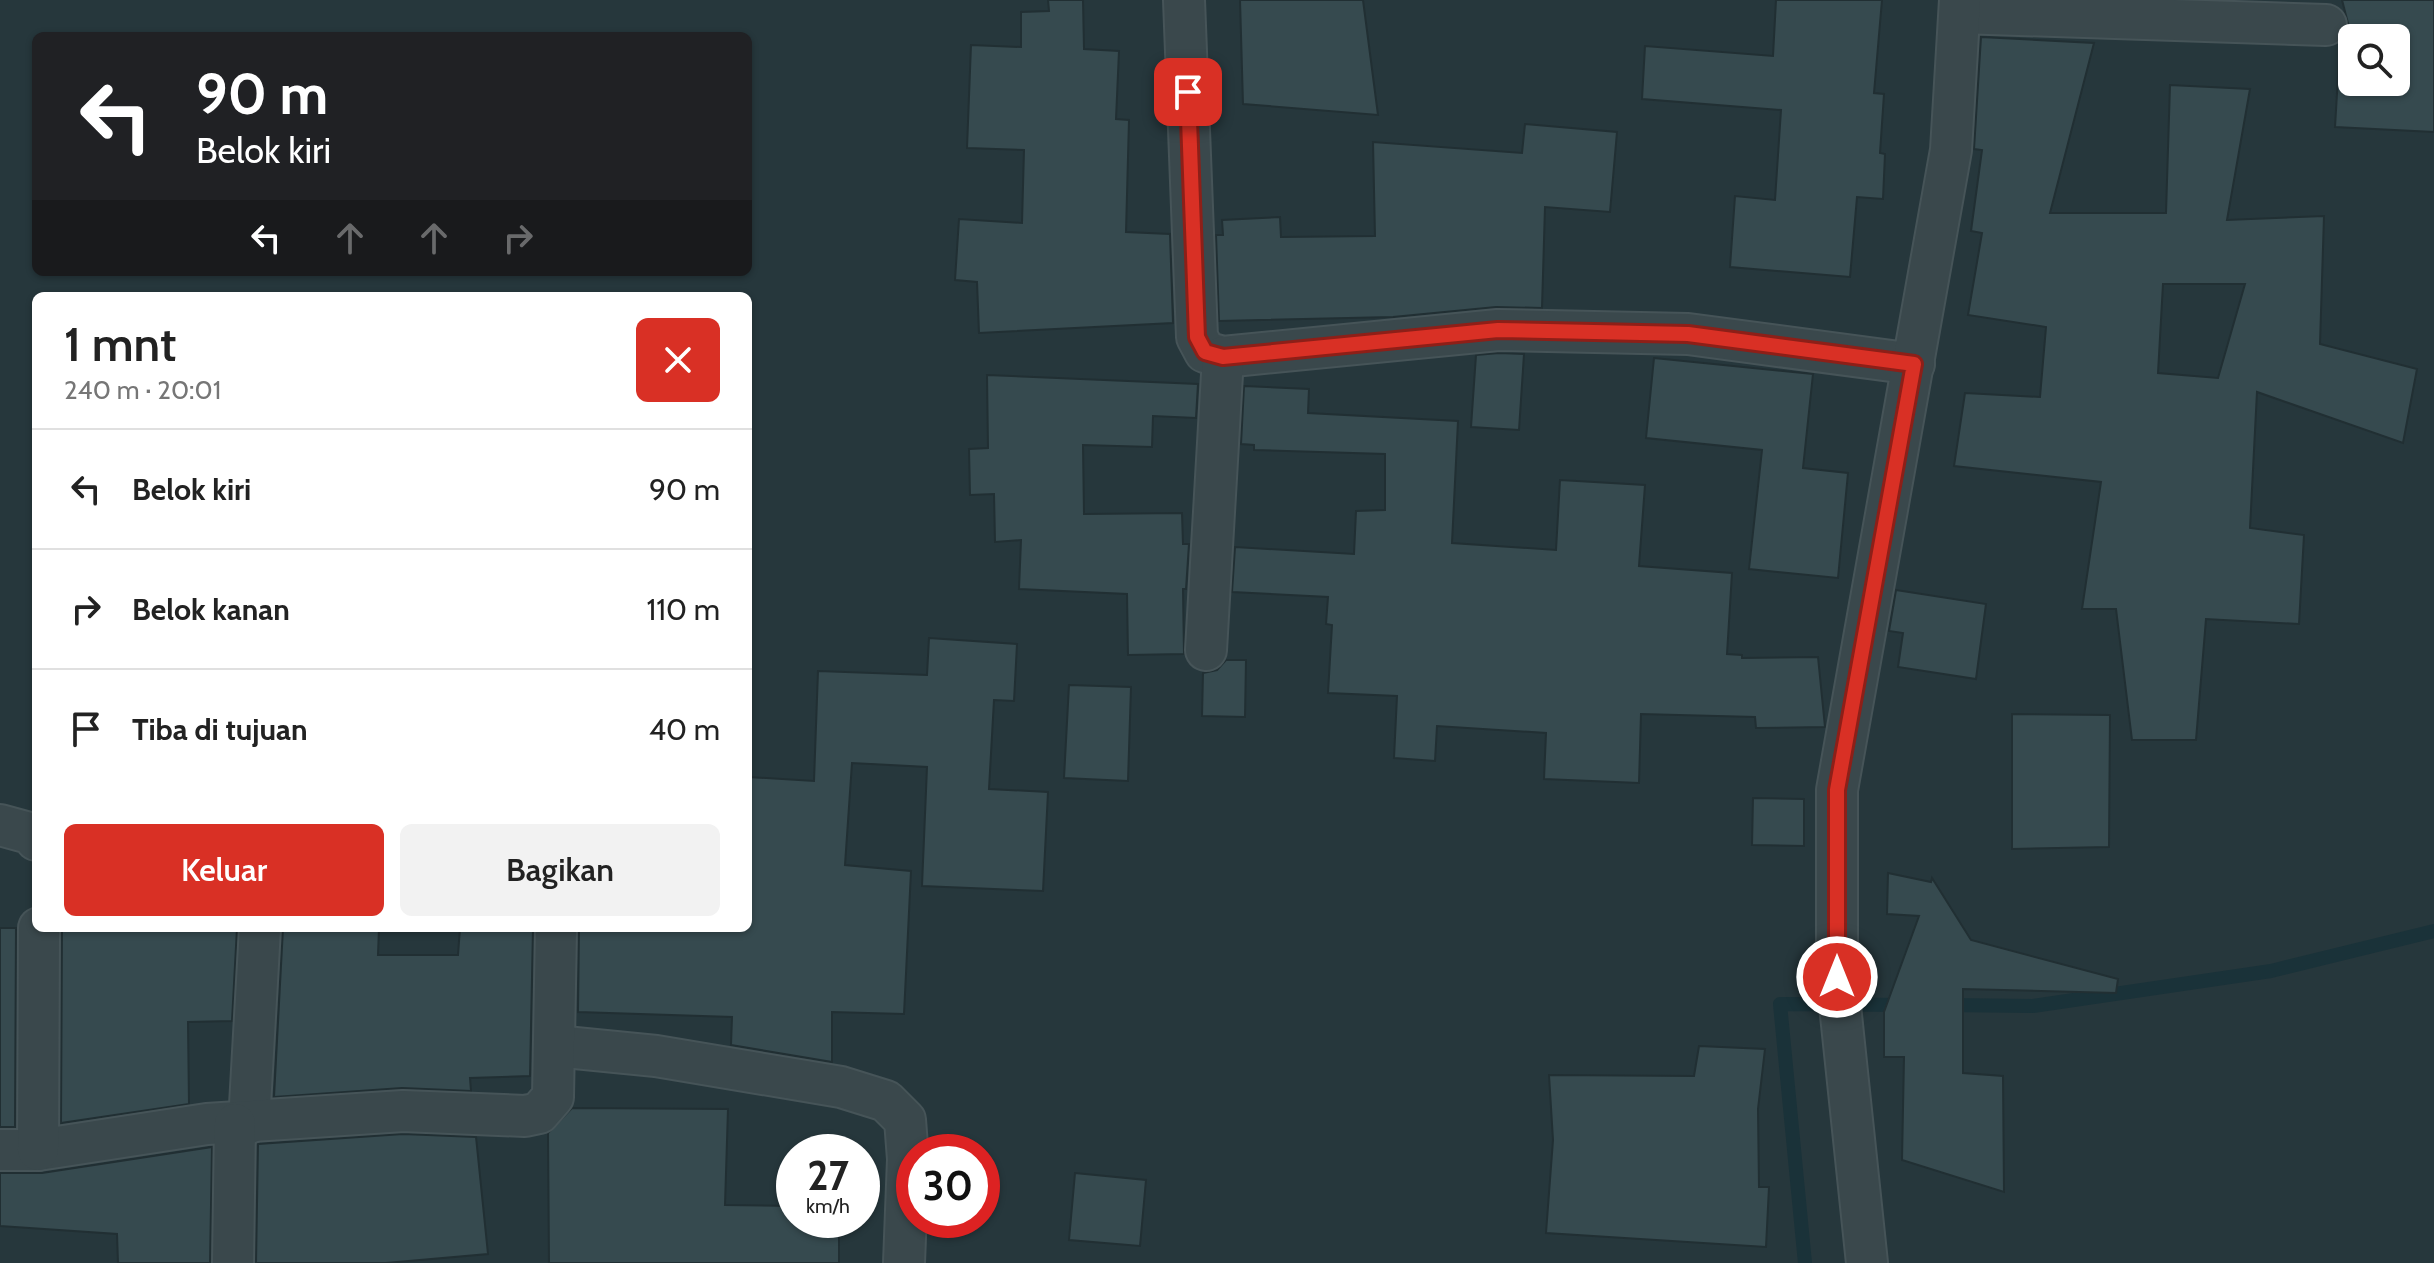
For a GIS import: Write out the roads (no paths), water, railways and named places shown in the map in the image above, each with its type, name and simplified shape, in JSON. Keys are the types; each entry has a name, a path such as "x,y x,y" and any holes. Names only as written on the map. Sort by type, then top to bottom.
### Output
{"street":[{"path":"1184,0 1197,337 1205,352 1223,357 1498,330 1688,334 1914,364"},
{"path":"1867,1263 1837,977 1837,790 1951,150 1960,6 2326,25"},
{"path":"1206,650 1223,357"},
{"path":"0,825 32,834"},
{"path":"39,932 19,1150 207,1124 403,1111 525,1116 539,1113 553,1097 556,932"},
{"path":"233,1263 260,932"},
{"path":"555,1046 656,1056 841,1087 886,1101 905,1120 908,1159 904,1263"}],"waterway":[{"path":"1947,1005 2033,1006 2271,971 2434,931"},
{"path":"1805,1263 1780,1004 1903,1005"}]}
